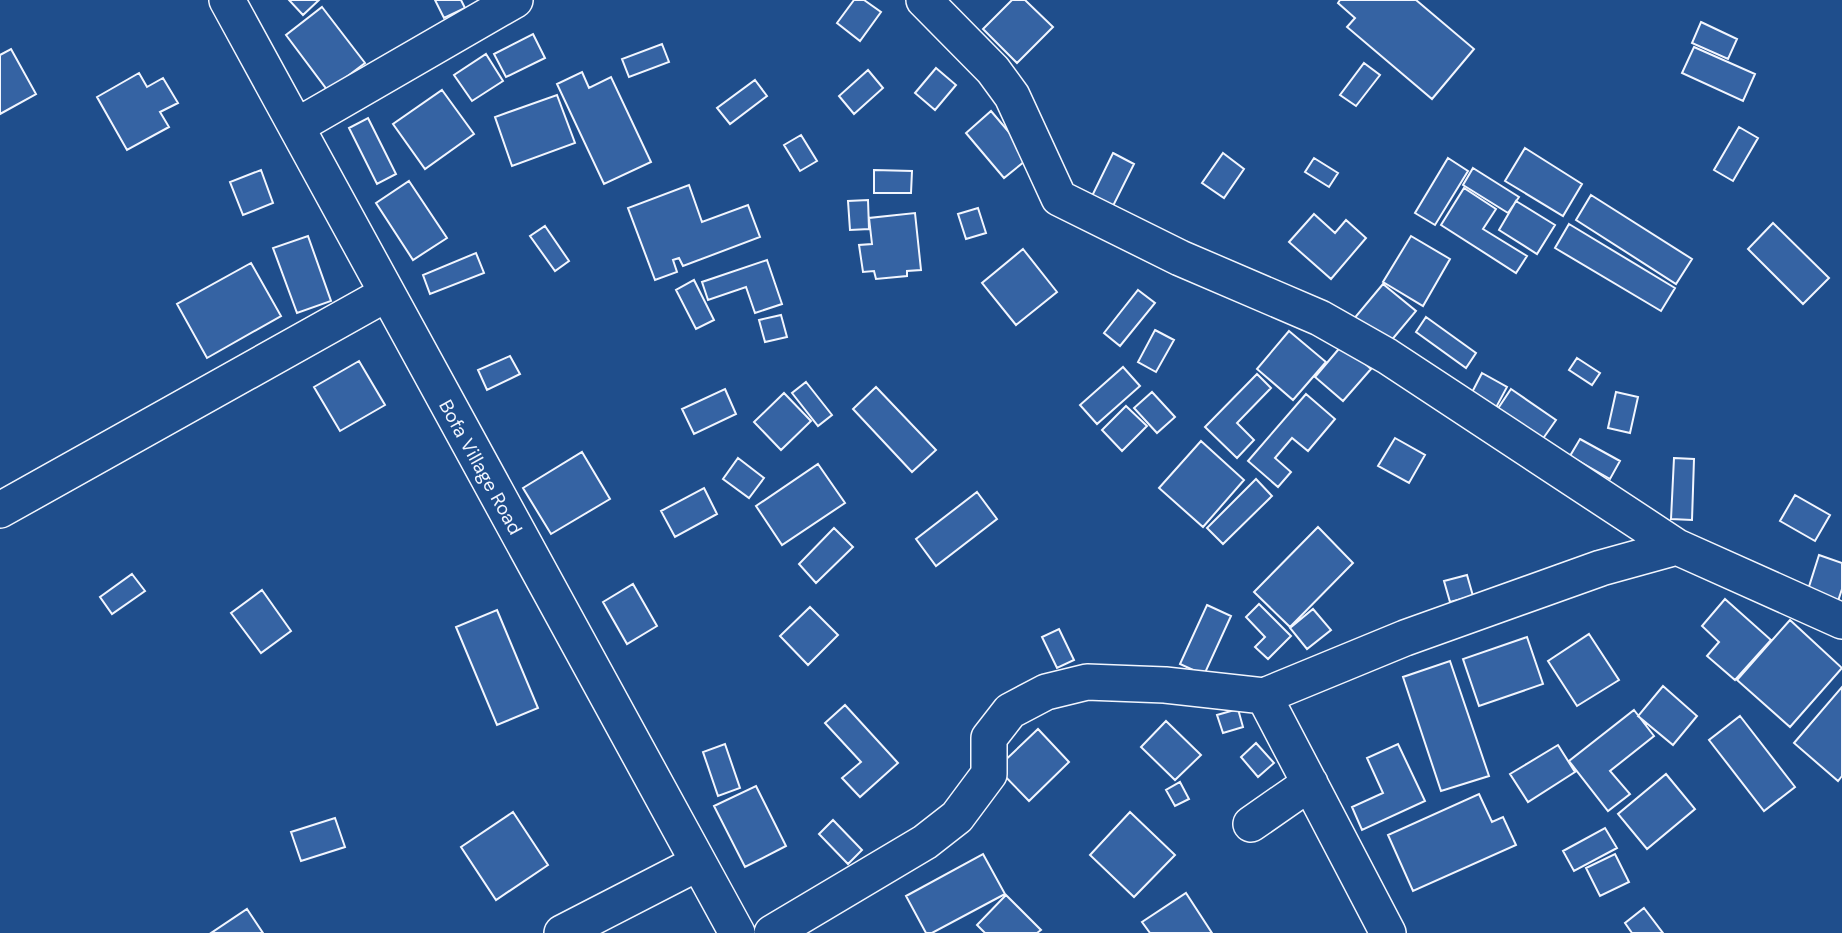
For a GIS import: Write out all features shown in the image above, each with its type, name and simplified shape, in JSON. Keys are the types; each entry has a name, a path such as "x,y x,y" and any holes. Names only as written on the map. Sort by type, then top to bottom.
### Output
{"street":[{"name":"Bofa Village Road","path":"227,0 737,933"},
{"path":"297,126 515,0"},
{"path":"924,0 993,70 1012,96 1059,198 1180,258 1320,318 1387,356 1677,547 1842,621"},
{"path":"0,509 386,294"},
{"path":"772,933 925,842 957,817 989,774 989,738 1010,712 1046,692 1087,682 1165,685 1264,696 1418,634 1601,568 1677,547"},
{"path":"1264,696 1388,933"},
{"path":"1251,824 1310,783"},
{"path":"562,933 698,863"}],"building":[{"path":"289,0 319,0 303,15"},
{"path":"435,0 461,0 465,8 444,18"},
{"path":"854,0 864,0 881,12 860,41 837,23"},
{"path":"1012,0 1025,0 1053,27 1017,63 983,29"},
{"path":"1340,0 1416,0 1474,49 1432,99 1347,27 1355,18 1338,3"},
{"path":"322,7 365,63 328,91 286,35"},
{"path":"1701,22 1737,39 1728,59 1692,43"},
{"path":"533,34 545,58 506,77 494,54"},
{"path":"662,44 669,62 629,77 622,59"},
{"path":"1694,47 1755,74 1743,101 1682,73"},
{"path":"11,49 36,94 0,114 0,55"},
{"path":"486,54 503,81 472,101 454,75"},
{"path":"1364,63 1380,75 1356,106 1340,95"},
{"path":"936,68 956,85 935,110 915,93"},
{"path":"868,70 883,88 854,114 839,96"},
{"path":"582,72 589,88 611,77 651,162 604,184 557,84"},
{"path":"139,73 147,87 163,78 178,103 160,112 169,127 127,150 97,97"},
{"path":"755,80 767,96 730,124 717,108"},
{"path":"442,90 474,134 425,169 393,124"},
{"path":"557,95 575,143 512,166 495,117"},
{"path":"991,111 1030,157 1004,178 966,133"},
{"path":"368,118 396,174 377,184 349,128"},
{"path":"1739,127 1758,138 1733,181 1714,170"},
{"path":"801,135 817,161 800,171 784,145"},
{"path":"1525,148 1582,184 1563,216 1505,181"},
{"path":"1113,153 1134,164 1113,206 1092,196"},
{"path":"1223,153 1244,169 1224,198 1202,183"},
{"path":"1314,158 1338,173 1329,187 1305,172"},
{"path":"1448,158 1468,171 1435,225 1415,213"},
{"path":"1473,168 1519,197 1508,213 1463,185"},
{"path":"261,170 273,203 243,215 230,182"},
{"path":"874,170 912,171 911,193 874,193"},
{"path":"409,181 447,238 413,260 376,203"},
{"path":"689,185 702,222 748,205 760,237 683,266 679,258 673,260 677,272 655,280 628,208"},
{"path":"1464,188 1496,209 1483,229 1527,256 1516,273 1441,225"},
{"path":"1591,195 1692,259 1676,284 1576,220"},
{"path":"868,200 869,229 850,230 848,201"},
{"path":"1516,201 1555,225 1537,254 1499,230"},
{"path":"978,208 986,233 966,239 958,214"},
{"path":"915,213 921,270 907,271 907,276 876,279 874,271 863,272 859,245 872,244 869,218"},
{"path":"1314,214 1335,233 1346,220 1366,238 1331,279 1289,242"},
{"path":"1773,223 1829,278 1803,304 1748,249"},
{"path":"1569,224 1675,288 1661,311 1555,248"},
{"path":"545,226 569,261 555,271 530,236"},
{"path":"308,236 331,301 297,313 273,248"},
{"path":"1411,236 1450,259 1423,306 1383,282"},
{"path":"1023,249 1057,292 1016,325 982,283"},
{"path":"476,253 484,273 430,294 423,275"},
{"path":"767,260 782,304 755,313 746,287 708,300 702,282"},
{"path":"251,263 281,316 207,358 177,304"},
{"path":"694,280 714,320 696,329 676,290"},
{"path":"1383,284 1416,311 1385,348 1352,321"},
{"path":"1138,290 1155,303 1120,346 1104,333"},
{"path":"781,315 787,337 765,342 759,320"},
{"path":"1426,317 1476,353 1466,368 1416,332"},
{"path":"1155,330 1174,340 1156,372 1138,362"},
{"path":"1289,331 1326,362 1293,400 1257,369"},
{"path":"1343,344 1371,369 1343,401 1315,377"},
{"path":"510,356 520,374 487,390 478,370"},
{"path":"1577,358 1600,373 1592,385 1569,370"},
{"path":"359,361 385,405 340,431 314,387"},
{"path":"1123,367 1140,386 1097,424 1080,405"},
{"path":"1482,373 1507,387 1492,415 1467,402"},
{"path":"1257,374 1271,388 1237,423 1254,440 1237,458 1205,427"},
{"path":"806,382 832,415 818,426 792,393"},
{"path":"876,387 936,450 912,472 853,409"},
{"path":"725,389 736,414 694,434 682,409"},
{"path":"1511,389 1556,420 1542,440 1497,410"},
{"path":"1152,392 1175,417 1157,433 1134,408"},
{"path":"1616,392 1638,397 1630,433 1608,428"},
{"path":"784,393 811,421 781,450 754,422"},
{"path":"1306,394 1335,419 1308,451 1292,438 1275,458 1291,472 1278,487 1248,461"},
{"path":"1126,406 1147,426 1122,451 1102,430"},
{"path":"1395,438 1425,455 1409,483 1378,466"},
{"path":"1580,439 1620,461 1610,479 1570,456"},
{"path":"1201,441 1244,480 1203,527 1159,488"},
{"path":"582,452 610,499 551,534 523,488"},
{"path":"738,458 764,478 749,498 723,479"},
{"path":"1674,458 1694,459 1692,520 1671,519"},
{"path":"818,464 845,503 782,545 756,506"},
{"path":"1256,479 1272,496 1223,544 1207,528"},
{"path":"704,488 717,514 675,537 661,511"},
{"path":"977,492 997,519 936,566 916,539"},
{"path":"1795,495 1830,515 1815,541 1780,521"},
{"path":"1318,527 1353,563 1290,627 1254,592"},
{"path":"834,528 853,547 816,583 799,564"},
{"path":"1819,555 1842,563 1842,589 1837,604 1807,593"},
{"path":"132,574 145,591 112,614 100,597"},
{"path":"1467,575 1473,596 1450,602 1444,581"},
{"path":"633,584 657,626 627,644 603,602"},
{"path":"262,590 291,631 261,653 231,613"},
{"path":"1725,599 1771,640 1735,680 1707,656 1719,642 1702,626"},
{"path":"1259,604 1291,636 1268,659 1255,647 1265,637 1246,617"},
{"path":"1207,605 1231,616 1204,675 1180,664"},
{"path":"810,607 838,635 808,665 780,636"},
{"path":"1313,609 1331,630 1307,649 1290,628"},
{"path":"497,610 538,708 497,725 456,627"},
{"path":"1790,620 1842,668 1790,727 1737,680"},
{"path":"1059,629 1074,660 1057,668 1042,637"},
{"path":"1589,634 1619,680 1577,706 1548,661"},
{"path":"1527,637 1543,684 1479,706 1463,659"},
{"path":"1450,661 1489,776 1441,791 1403,677"},
{"path":"1663,686 1697,716 1673,745 1638,716"},
{"path":"1842,687 1842,776 1838,781 1794,743"},
{"path":"845,705 898,763 860,797 842,778 861,762 825,723"},
{"path":"1238,709 1243,727 1223,733 1217,715"},
{"path":"1634,710 1654,736 1610,771 1630,794 1608,811 1569,761"},
{"path":"1740,716 1795,787 1764,811 1709,740"},
{"path":"1166,721 1201,755 1175,780 1141,747"},
{"path":"1038,729 1069,762 1029,801 997,768"},
{"path":"1256,743 1274,763 1258,777 1241,757"},
{"path":"725,744 740,788 718,796 703,752"},
{"path":"1398,744 1425,801 1362,830 1352,807 1383,793 1367,758"},
{"path":"1558,745 1575,772 1528,802 1510,774"},
{"path":"1666,774 1695,809 1647,849 1618,814"},
{"path":"1180,782 1189,799 1175,806 1166,790"},
{"path":"756,786 786,846 745,867 714,806"},
{"path":"1479,794 1492,822 1503,817 1516,845 1413,891 1388,835"},
{"path":"513,812 548,865 496,900 461,847"},
{"path":"1130,812 1175,855 1134,897 1090,855"},
{"path":"335,818 345,847 301,861 291,832"},
{"path":"833,820 862,850 848,864 819,834"},
{"path":"1605,828 1617,848 1574,871 1563,851"},
{"path":"983,854 1005,894 932,933 926,933 906,896"},
{"path":"1615,854 1629,882 1600,896 1586,868"},
{"path":"1186,893 1212,933 1150,933 1142,922"},
{"path":"1006,895 1041,930 1037,933 985,933 977,925"},
{"path":"1644,908 1663,933 1632,933 1625,923"},
{"path":"247,909 263,933 211,933"}]}
